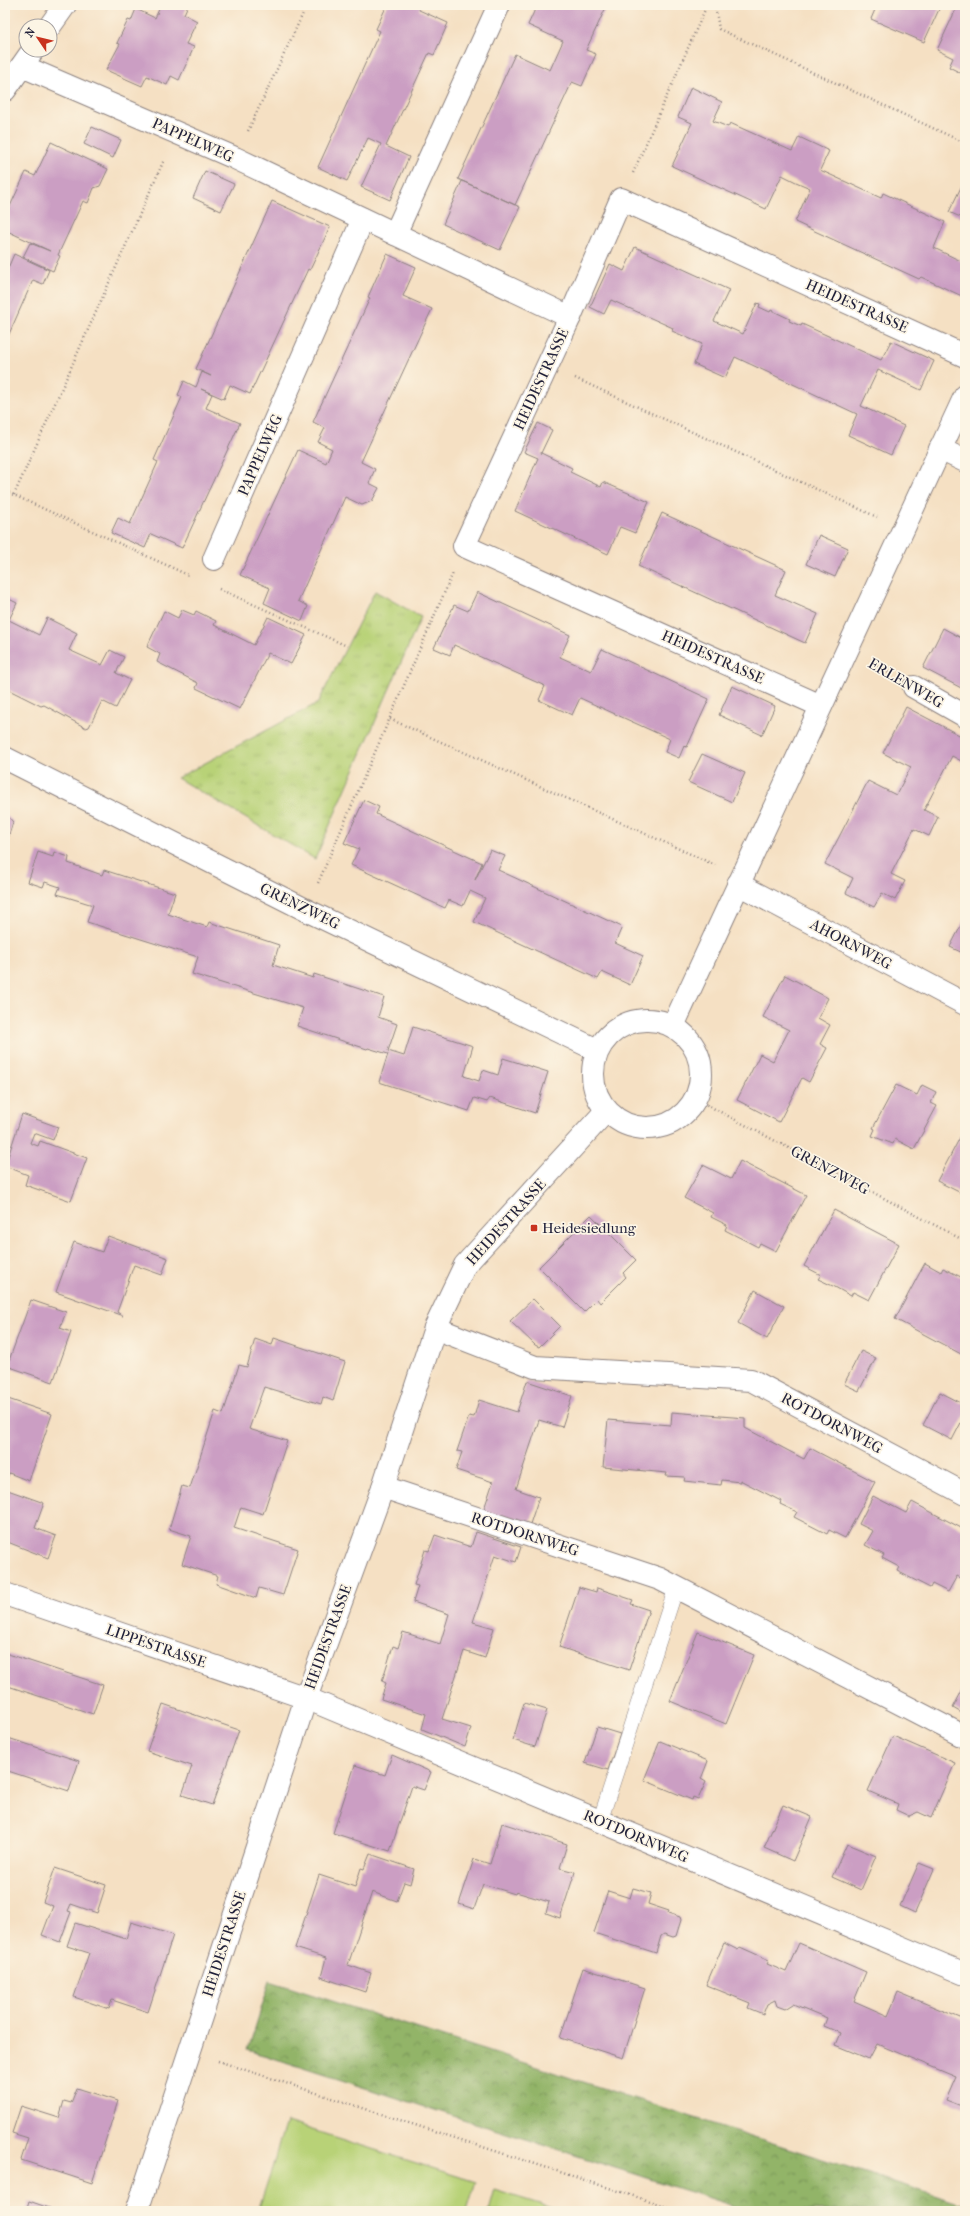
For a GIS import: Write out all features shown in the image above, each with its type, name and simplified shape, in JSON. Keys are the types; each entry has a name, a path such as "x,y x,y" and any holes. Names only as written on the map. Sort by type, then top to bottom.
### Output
{"street":[{"path":"56,18 65,5"},
{"path":"395,234 499,5"},
{"path":"5,90 27,58"},
{"name":"PAPPELWEG","path":"27,58 176,133 235,158 570,318"},
{"name":"HEIDESTRASSE","path":"821,706 464,546 570,318 621,199 965,356"},
{"name":"PAPPELWEG","path":"214,559 363,219"},
{"path":"673,1026 965,396"},
{"path":"940,449 965,461"},
{"name":"ERLENWEG","path":"914,687 965,716"},
{"name":"GRENZWEG","path":"5,758 306,910 597,1050"},
{"name":"AHORNWEG","path":"740,881 965,1004"},
{"path":"638,1020 656,1020 673,1026 686,1036 696,1050 699,1060 701,1083 696,1099 686,1113 671,1124 654,1129 631,1126 620,1122 606,1111 597,1098 593,1082 592,1066 597,1050 607,1036 622,1026 638,1020"},
{"name":"HEIDESTRASSE","path":"137,2211 306,1698 383,1487 435,1328 465,1265 606,1111"},
{"name":"ROTDORNWEG","path":"435,1328 535,1367 752,1380 965,1494"},
{"name":"ROTDORNWEG","path":"383,1487 660,1579 965,1736"},
{"name":"LIPPESTRASSE","path":"5,1594 306,1698"},
{"name":"ROTDORNWEG","path":"306,1698 965,1974"}],"lane":[{"path":"600,1821 676,1588"}],"path":[{"path":"235,158 307,5"},
{"path":"621,199 707,5"},
{"path":"715,5 719,29 965,143"},
{"path":"14,495 176,133"},
{"path":"547,365 903,528"},
{"path":"5,491 348,646"},
{"path":"306,910 464,546"},
{"path":"206,583 214,559"},
{"name":"ERLENWEG","path":"847,649 914,687"},
{"path":"390,719 740,881"},
{"name":"GRENZWEG","path":"696,1099 965,1241"},
{"path":"189,2051 680,2211"}],"green space":[{"path":"375,591 421,617 315,859 177,778 318,703"},
{"path":"270,1981 965,2205 965,2211 749,2211 248,2050"},
{"path":"287,2122 476,2182 467,2211 258,2211"},
{"path":"494,2190 562,2211 488,2211"}],"building":[{"path":"161,5 188,5 184,14 197,21 186,44 194,47 179,80 171,76 167,85 147,76 142,86 106,70 120,44 117,43 128,20 131,21 136,9 155,18"},
{"path":"387,5 421,5 419,10 448,23 434,55 429,53 386,146 409,157 390,200 361,187 381,144 368,138 347,181 318,167 380,31 376,29"},
{"path":"537,5 607,5 586,50 596,54 582,86 572,82 515,205 458,179 515,54 550,70 563,41 528,25"},
{"path":"877,5 941,5 924,42 871,19"},
{"path":"957,7 965,10 965,75 949,67 953,58 937,50"},
{"path":"691,87 722,102 713,121 728,127 730,123 792,151 799,137 829,151 820,170 881,198 883,193 945,222 934,248 965,263 964,297 921,277 919,279 795,222 810,188 782,175 766,209 672,166 692,123 678,117"},
{"path":"92,127 121,140 113,158 84,144"},
{"path":"51,142 108,169 100,186 94,188 88,203 83,201 58,255 60,256 53,271 23,257 30,243 50,251 5,230 5,217 26,172 35,176"},
{"path":"205,171 234,184 221,211 193,198"},
{"path":"965,179 965,219 949,212"},
{"path":"462,181 520,207 500,250 443,224"},
{"path":"272,201 330,227 310,270 308,269 250,394 230,385 224,399 201,389 212,394 206,408 240,423 182,548 151,534 145,548 111,533 118,518 130,524 158,462 154,460 182,397 178,395 184,381 196,387 202,372 211,376 196,369"},
{"path":"635,247 729,290 714,321 743,334 757,303 760,304 759,307 770,312 771,310 790,319 789,321 801,326 802,324 881,360 891,341 934,361 921,390 878,370 861,406 904,426 891,455 848,435 857,414 735,357 725,378 694,364 702,344 672,331 673,328 611,300 604,314 590,307 610,264 624,271"},
{"path":"14,254 49,270 43,284 33,280 5,343 5,267 8,268"},
{"path":"387,254 416,267 403,296 432,309 361,462 375,469 369,483 379,488 372,501 362,505 345,497 298,601 308,606 302,621 264,603 270,588 240,575 298,450 326,463 332,449 318,442 325,428 313,422 370,298 368,297"},
{"path":"538,423 552,430 541,453 572,468 570,472 601,487 603,482 649,502 635,533 620,527 608,554 515,511 538,458 524,452"},
{"path":"662,513 786,570 775,595 818,614 805,643 638,566"},
{"path":"819,535 848,548 835,577 806,564"},
{"path":"477,592 570,635 560,657 591,671 602,649 709,699 687,747 684,746 679,758 665,752 670,739 580,698 572,715 539,700 545,686 454,645 450,655 434,648 454,605 468,611"},
{"path":"5,597 17,603 9,620 39,635 47,618 77,633 69,650 102,665 110,650 124,657 116,673 130,680 116,708 102,701 89,727 86,728 44,705 41,706 5,688"},
{"path":"182,610 194,615 196,611 216,621 214,625 254,645 268,617 306,635 291,664 268,653 240,709 196,688 198,683 157,662 160,654 147,647 164,611 178,618"},
{"path":"943,628 965,640 965,690 923,668"},
{"path":"732,686 775,706 762,735 719,715"},
{"path":"906,707 965,738 965,763 952,756 924,810 938,817 929,836 914,829 891,874 905,881 895,900 882,893 874,907 846,893 853,878 825,864 868,781 896,795 911,767 883,753"},
{"path":"702,754 745,773 732,802 688,782"},
{"path":"364,800 379,807 376,814 482,863 475,880 490,850 505,856 498,870 622,927 615,943 643,956 630,985 602,972 598,979 474,922 485,898 470,891 463,906 449,900 445,908 351,865 359,849 344,843"},
{"path":"5,813 13,822 8,838 5,839"},
{"path":"38,852 53,857 54,852 69,857 68,863 102,875 104,870 175,893 168,914 207,927 209,922 279,945 273,965 313,978 314,974 384,997 378,1017 397,1024 388,1051 404,1056 413,1027 473,1046 464,1076 479,1081 483,1070 498,1075 503,1058 548,1072 535,1113 490,1098 487,1102 474,1098 469,1111 379,1082 388,1054 368,1048 367,1049 297,1026 303,1008 192,974 198,957 87,922 93,905 57,894 60,887 45,882 43,887 28,882"},
{"path":"965,918 965,954 950,947"},
{"path":"785,975 828,998 818,1018 830,1025 820,1044 827,1048 809,1082 802,1078 779,1122 737,1100 760,1054 773,1061 789,1030 763,1017"},
{"path":"896,1085 917,1095 922,1085 936,1092 931,1103 937,1106 914,1149 895,1139 893,1144 872,1136 875,1129 873,1128"},
{"path":"22,1114 58,1127 53,1140 34,1133 30,1143 38,1146 40,1141 87,1158 71,1201 25,1185 28,1175 5,1166"},
{"path":"965,1128 965,1195 937,1181"},
{"path":"740,1161 806,1195 776,1251 760,1243 758,1247 725,1230 727,1225 711,1217 713,1213 684,1198 703,1165 731,1179"},
{"path":"834,1210 899,1244 869,1300 853,1292 851,1296 818,1279 821,1275 804,1266"},
{"path":"591,1215 636,1260 623,1273 626,1277 600,1303 597,1299 584,1312 539,1267"},
{"path":"108,1236 168,1258 162,1275 134,1265 117,1312 123,1316 56,1292 74,1242 102,1252"},
{"path":"925,1263 941,1272 943,1268 965,1279 965,1346 961,1354 895,1319"},
{"path":"755,1290 784,1306 767,1339 738,1323"},
{"path":"533,1299 560,1326 539,1347 510,1321"},
{"path":"31,1300 66,1312 60,1328 71,1332 53,1382 7,1366"},
{"path":"274,1338 345,1362 333,1401 323,1397 321,1404 264,1387 249,1429 287,1441 263,1514 241,1507 234,1528 298,1549 283,1595 259,1588 256,1598 216,1584 218,1576 182,1564 191,1536 169,1529 182,1486 190,1488 215,1411 223,1414 239,1365 247,1367 255,1339 272,1345"},
{"path":"861,1351 876,1358 859,1391 844,1384"},
{"path":"527,1381 572,1396 562,1427 539,1420 516,1489 539,1497 529,1527 483,1512 493,1482 456,1470 462,1452 457,1451 469,1416 474,1417 479,1400 517,1412"},
{"path":"940,1392 965,1405 965,1415 952,1440 923,1425"},
{"path":"5,1398 52,1414 29,1481 9,1473 5,1483"},
{"path":"672,1412 745,1418 745,1428 804,1459 810,1448 875,1482 845,1538 829,1530 827,1534 794,1517 797,1512 780,1504 781,1501 740,1480 740,1482 722,1480 721,1485 684,1481 685,1477 666,1476 667,1473 603,1467 608,1420 671,1425"},
{"path":"5,1489 44,1503 35,1528 56,1536 48,1558 5,1541"},
{"path":"873,1496 906,1513 912,1502 965,1530 965,1580 957,1576 948,1592 932,1584 930,1588 897,1571 899,1567 882,1558 884,1555 865,1545 873,1531 859,1524"},
{"path":"476,1532 521,1547 516,1562 495,1555 473,1622 494,1628 485,1658 464,1651 442,1719 471,1728 465,1747 422,1729 426,1714 381,1699 386,1683 382,1681 393,1646 398,1648 403,1632 440,1644 449,1614 413,1602 418,1586 414,1585 425,1550 429,1551 435,1535 471,1547"},
{"path":"579,1587 596,1592 597,1588 633,1600 631,1604 649,1610 629,1670 559,1647"},
{"path":"698,1632 754,1655 726,1724 670,1701"},
{"path":"5,1653 103,1685 93,1714 5,1685"},
{"path":"965,1685 965,1715 953,1708"},
{"path":"524,1703 547,1710 535,1747 513,1740"},
{"path":"163,1704 239,1730 212,1805 182,1795 192,1766 147,1751"},
{"path":"597,1727 620,1734 608,1770 585,1763"},
{"path":"893,1736 955,1763 931,1818 918,1812 909,1816 896,1810 898,1804 868,1791"},
{"path":"5,1737 79,1761 69,1791 5,1770"},
{"path":"660,1741 708,1761 701,1779 706,1782 698,1799 693,1797 692,1800 644,1780"},
{"path":"392,1755 431,1772 424,1790 412,1786 390,1851 333,1833 355,1765 385,1775"},
{"path":"783,1805 812,1817 793,1861 764,1848"},
{"path":"502,1823 567,1844 560,1868 575,1872 560,1918 546,1913 549,1902 516,1892 515,1894 483,1884 474,1909 459,1904 474,1859 490,1864"},
{"path":"847,1844 876,1856 861,1890 832,1877"},
{"path":"370,1854 414,1869 410,1884 404,1882 397,1901 372,1892 348,1965 371,1973 365,1992 321,1977 326,1958 295,1948 319,1875 355,1887 361,1868 364,1869"},
{"path":"919,1863 934,1869 915,1913 900,1906"},
{"path":"55,1868 106,1885 97,1913 71,1904 68,1911 71,1912 60,1942 42,1935 53,1906 43,1902"},
{"path":"633,1888 651,1893 648,1904 669,1911 668,1913 680,1917 681,1920 676,1936 673,1937 664,1934 661,1936 656,1953 594,1933 608,1891 630,1898"},
{"path":"131,1922 173,1935 148,2012 112,2000 109,2009 74,1997 89,1953 67,1946 75,1923 126,1939"},
{"path":"724,1943 738,1950 740,1947 769,1960 767,1964 786,1972 799,1943 866,1972 854,2001 888,2016 898,1992 965,2020 964,2107 946,2100 956,2077 877,2044 869,2059 835,2045 840,2033 824,2026 827,2018 793,2004 785,2009 777,2006 775,2000 767,2004 763,2014 748,2008 750,2003 706,1985"},
{"path":"583,1968 645,1988 623,2058 560,2038"},
{"path":"77,2088 118,2101 92,2183 21,2160 28,2138 12,2133 21,2106 59,2118 64,2101 71,2103"},
{"path":"29,2201 58,2211 26,2211"}],"place":[{"name":"Heidesiedlung","path":"534,1228"}]}
